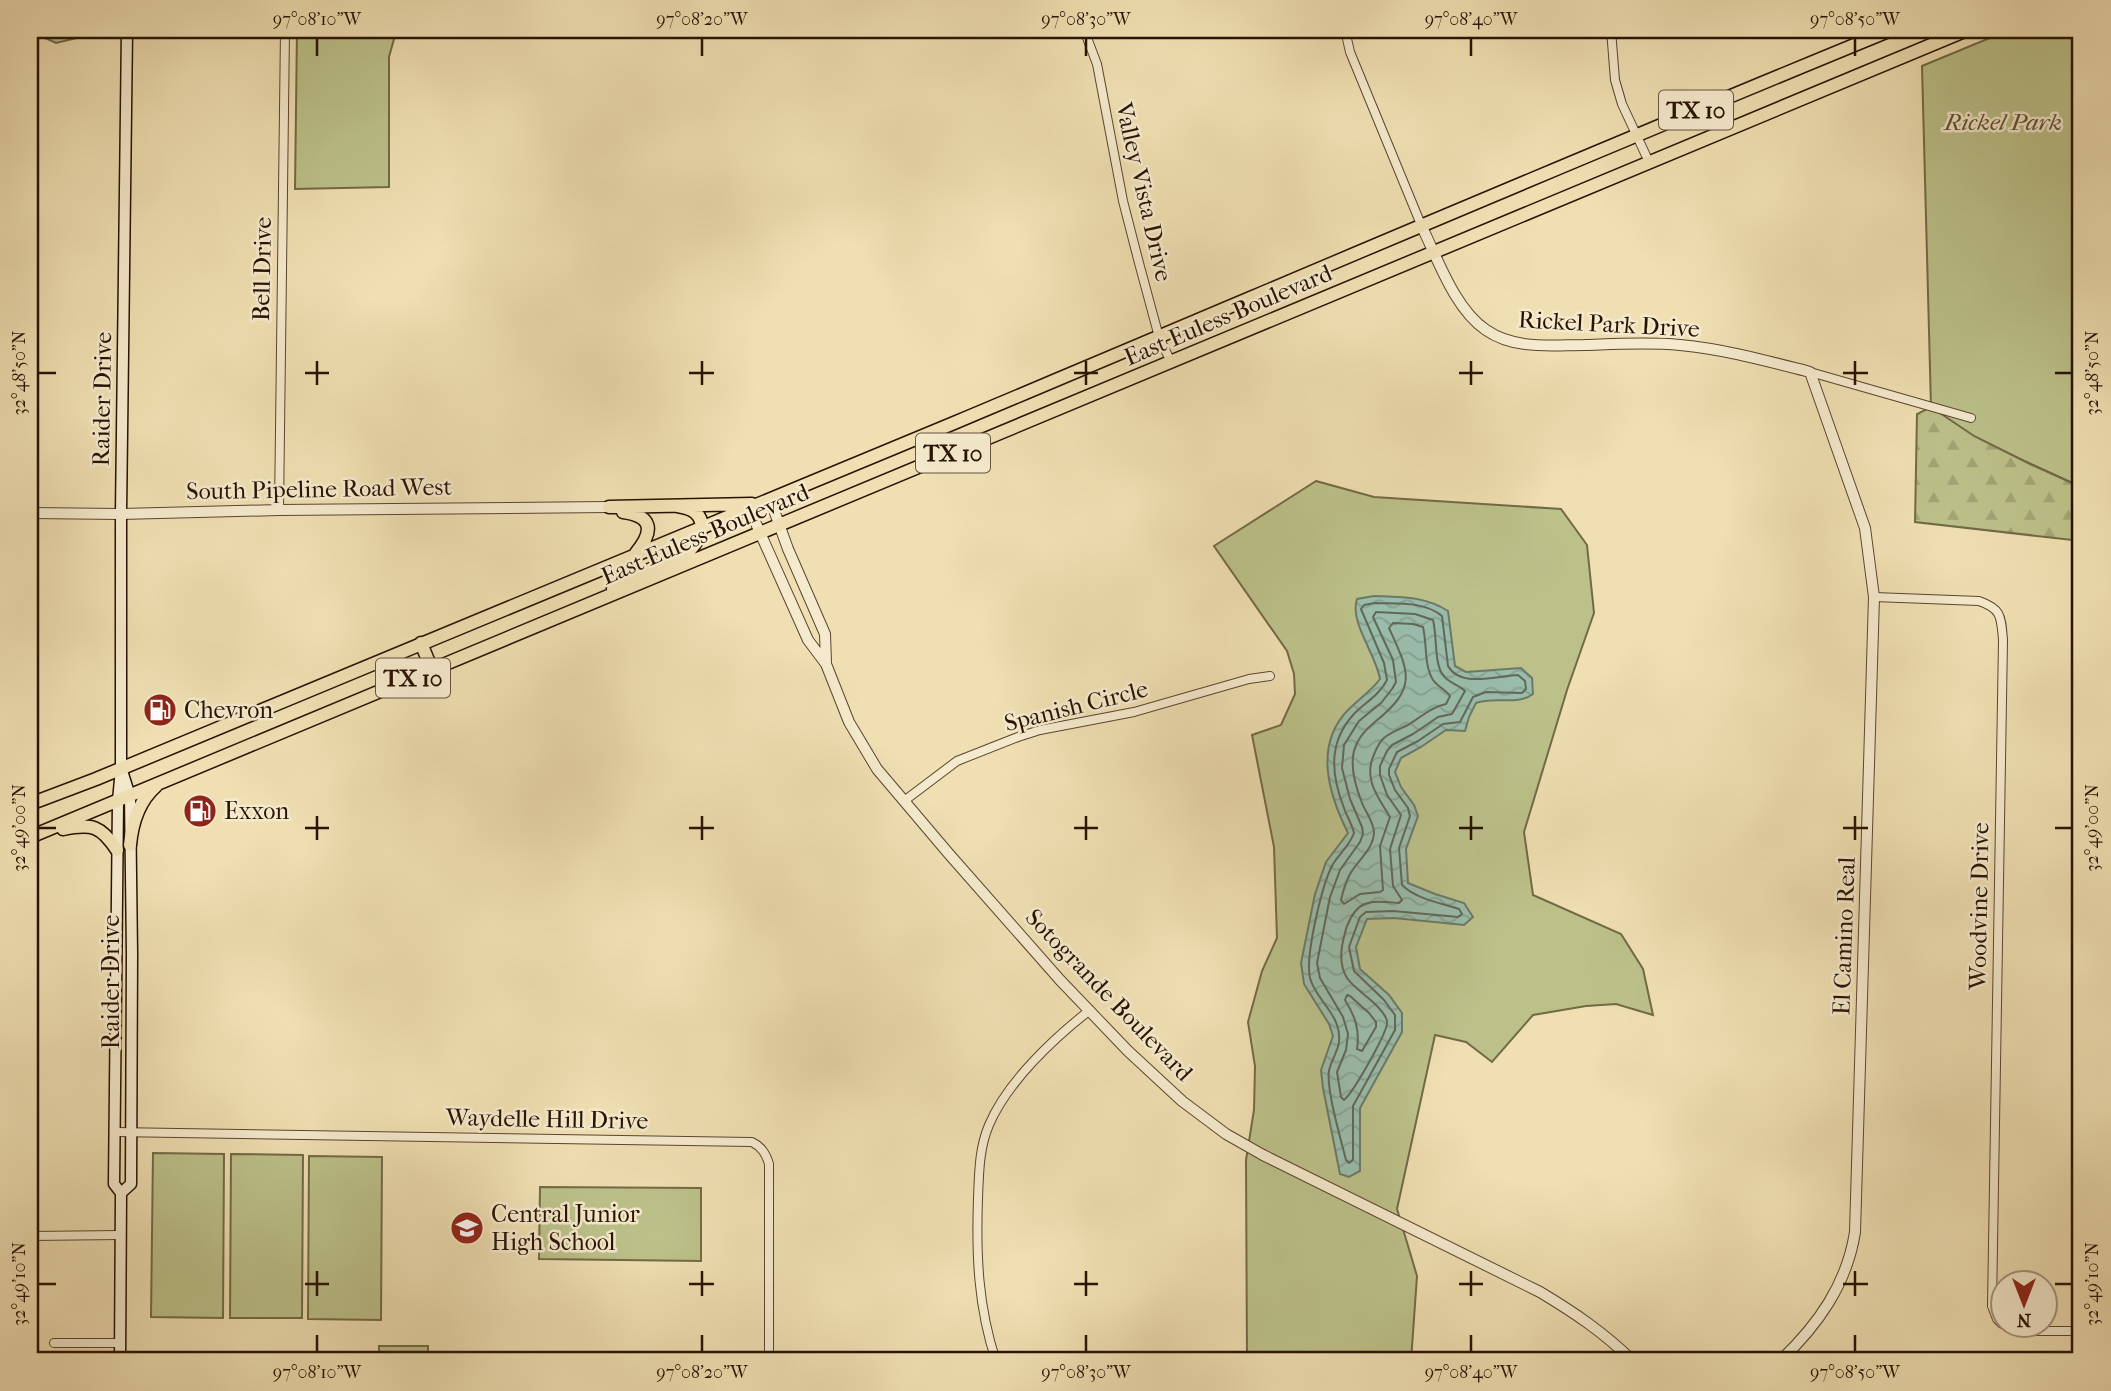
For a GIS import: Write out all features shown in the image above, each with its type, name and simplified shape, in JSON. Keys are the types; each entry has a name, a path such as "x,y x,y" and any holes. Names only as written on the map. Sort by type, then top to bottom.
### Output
{"main road":[{"name":"Raider Drive","path":"120,1361 121,1193 114,1184 117,919 124,798 121,768 121,514 127,30"},
{"name":"East Euless Boulevard","path":"121,768 1422,227 1636,134 1891,30"},
{"name":"East Euless Boulevard","path":"124,798 1967,30"},
{"path":"609,507 759,504"},
{"path":"593,603 624,582 689,551 697,543 702,528 694,511 677,506"},
{"path":"609,507 636,513 648,525 649,535 635,555"},
{"path":"421,643 432,670"},
{"name":"TX 10","path":"30,804 121,768"},
{"path":"34,836 79,826 90,827 97,828 123,848 148,793 160,783"},
{"name":"TX 10","path":"34,836 124,798"},
{"name":"Raider Drive","path":"121,1193 131,1184 132,919 123,848"},
{"path":"117,919 132,919"}],"street":[{"name":"Bell Drive","path":"279,510 285,30"},
{"name":"Valley Vista Drive","path":"1084,30 1097,64 1123,201 1159,337 1171,362"},
{"path":"1345,30 1350,52 1422,227"},
{"path":"1611,30 1615,80 1622,104 1649,162"},
{"name":"Rickel Park Drive","path":"1422,227 1470,317 1484,329 1505,340 1531,346 1679,345 1728,352 1810,372 1971,418"},
{"name":"El Camino Real","path":"1780,1361 1834,1297 1842,1282 1856,1232 1874,597 1865,528 1810,372"},
{"name":"Sotogrande Boulevard","path":"759,504 779,526 825,634 826,664"},
{"name":"Sotogrande Boulevard","path":"759,504 761,534 808,640 826,664 849,722 877,769 1060,980 1133,1056 1182,1101 1236,1139 1540,1292 1578,1314 1633,1361"},
{"name":"South Pipeline Road West","path":"30,513 609,507"},
{"name":"Woodvine Drive","path":"1874,597 1979,601 1992,606 2001,619 1993,1268"},
{"name":"Spanish Circle","path":"904,801 957,761 1018,737 1040,730 1134,712 1249,679 1270,676"},
{"path":"996,1361 986,1331 979,1290 977,1216 983,1144 989,1125 1002,1101 1035,1059 1090,1010"},
{"name":"Waydelle Hill Drive","path":"115,1132 752,1142 766,1155 768,1164 769,1361"},
{"path":"30,1236 121,1235"},
{"name":"Woodvine Drive","path":"2058,1331 2081,1331"},
{"path":"54,1343 120,1343"}],"green space":[{"path":"30,30 78,30 77,38 56,43 43,37 30,36"},
{"path":"297,30 394,30 389,57 389,187 295,189"},
{"name":"Rickel Park","path":"2009,30 2081,30 2081,487 1979,440 1931,407 1922,66"},
{"path":"1931,407 1974,436 2081,487 2081,541 1915,522 1917,414"},
{"path":"1316,481 1374,497 1561,509 1587,545 1594,613 1567,690 1524,832 1533,895 1621,934 1643,969 1653,1015 1616,1004 1533,1015 1492,1062 1466,1042 1435,1035 1397,1209 1417,1276 1411,1361 1247,1361 1246,1160 1254,1110 1255,1066 1248,1022 1262,971 1277,938 1274,847 1252,735 1281,725 1295,694 1294,674 1287,651 1214,546"},
{"path":"153,1153 224,1154 223,1318 151,1317"},
{"path":"231,1154 303,1155 302,1318 230,1318"},
{"path":"309,1156 382,1157 381,1320 308,1319"},
{"path":"540,1187 701,1188 701,1261 539,1259"},
{"path":"379,1346 428,1346 428,1361 379,1361"}],"water":[{"path":"1374,596 1422,600 1448,611 1455,666 1466,672 1521,668 1532,678 1533,694 1527,698 1476,703 1465,731 1446,730 1401,758 1395,772 1418,816 1406,849 1408,883 1464,903 1473,917 1464,925 1394,918 1367,919 1356,947 1360,969 1389,995 1402,1013 1402,1032 1360,1108 1360,1171 1349,1177 1340,1174 1323,1088 1321,1070 1333,1036 1329,1024 1304,984 1301,963 1315,894 1326,862 1348,833 1330,786 1328,754 1331,738 1337,724 1348,710 1380,679 1360,628 1356,608 1357,599"}],"place":[{"name":"Chevron","path":"160,710"},
{"name":"Exxon","path":"200,811"},
{"name":"Central Junior High School","path":"467,1228"}]}
